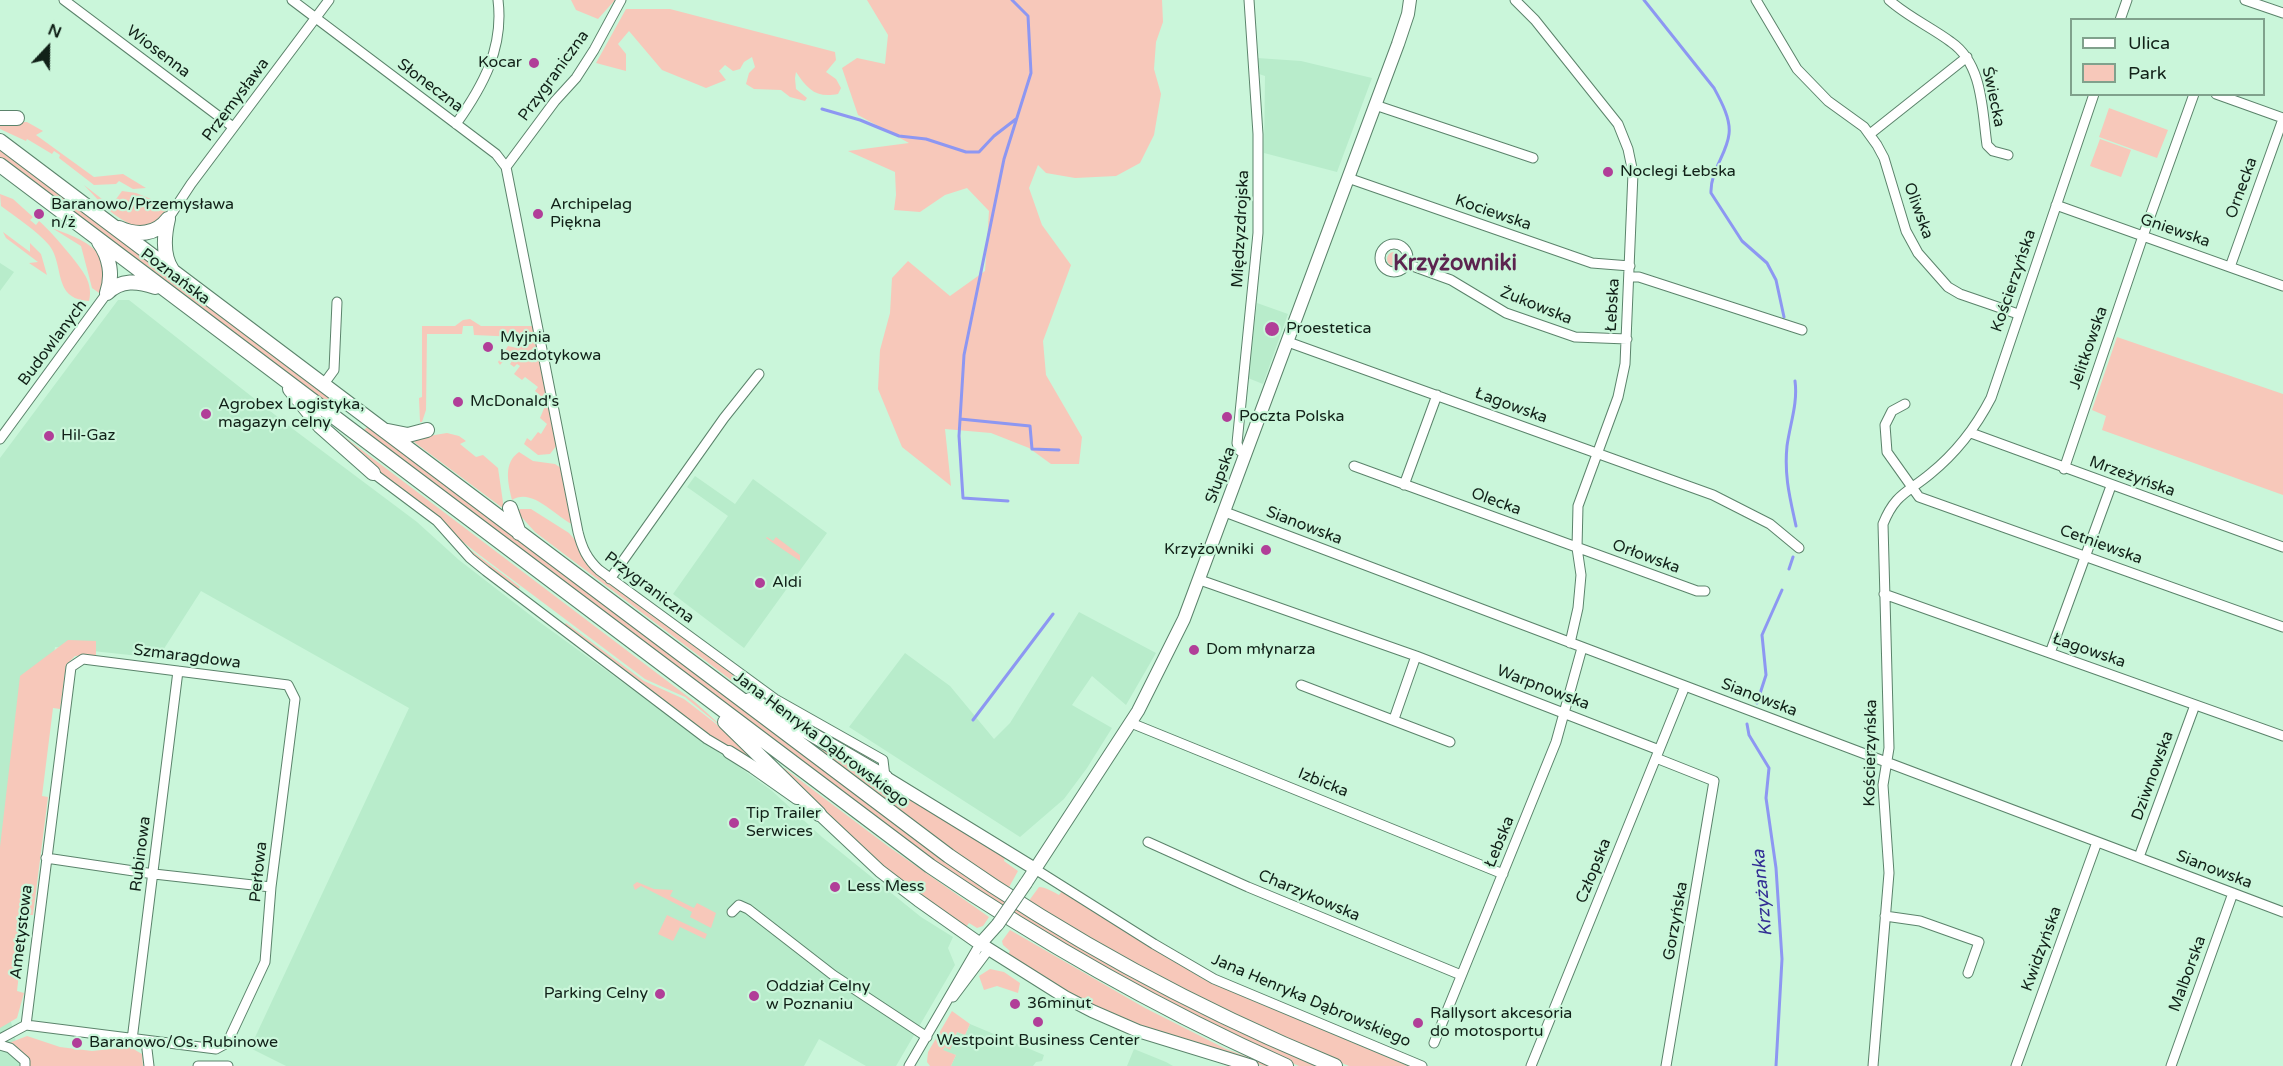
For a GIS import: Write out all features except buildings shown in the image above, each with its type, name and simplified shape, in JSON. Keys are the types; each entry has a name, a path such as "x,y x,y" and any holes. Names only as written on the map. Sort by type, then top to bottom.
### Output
{"main road":[{"path":"0,118 17,118"},
{"name":"Poznańska","path":"0,141 323,385"},
{"name":"Poznańska","path":"0,165 692,688"},
{"path":"107,222 124,230 143,233 159,228 168,219"},
{"path":"168,219 165,248 169,265 176,274"},
{"path":"97,238 106,251 108,260 110,280 107,293"},
{"path":"107,293 120,284 135,282 158,288 176,298"},
{"path":"282,378 316,422 373,473"},
{"name":"Jana Henryka Dąbrowskiego","path":"323,385 949,856 1031,910 1171,991 1259,1034 1335,1066"},
{"path":"380,428 401,434 427,430"},
{"path":"510,508 519,533"},
{"path":"692,688 819,814"},
{"path":"692,688 898,843 995,910 1054,947 1147,999 1286,1066"},
{"path":"724,688 770,710 885,777"}],"street":[{"name":"Wiosenna","path":"64,0 233,127"},
{"name":"Słoneczna","path":"292,0 496,154 506,166"},
{"name":"Przemysława","path":"168,219 233,127 329,0"},
{"path":"456,124 490,69 500,31 498,0"},
{"name":"Przygraniczna","path":"621,0 576,78 555,101 506,166 578,532 589,561 610,579 775,699 883,760 885,777"},
{"name":"Międzyzdrojska","path":"1246,455 1239,450 1237,443 1255,277 1259,180 1249,0"},
{"name":"Słupska","path":"985,946 1131,723 1172,646 1200,580 1398,44 1410,0"},
{"name":"Łebska","path":"1515,0 1535,20 1618,124 1628,149 1632,173 1625,364 1617,397 1578,506 1577,548 1581,575 1578,608 1570,643"},
{"name":"Oliwska","path":"1756,0 1797,69 1820,95 1870,134 1884,158 1906,231 1918,253 1948,287 1960,294 2018,314"},
{"name":"Świecka","path":"1889,0 1908,16 1950,41 1967,57 1977,79 1987,145 1993,151 2008,155"},
{"path":"2121,18 2127,0"},
{"path":"2245,0 2283,13"},
{"path":"1870,134 1967,57"},
{"name":"Kościerzyńska","path":"1873,1066 1889,873 1883,785 1889,748 1883,524 1896,499 1931,474 1971,433 1990,398 2093,96"},
{"path":"2143,236 2193,96"},
{"name":"Ornecka","path":"2221,96 2283,119 2230,267"},
{"path":"1375,105 1533,158"},
{"name":"Kociewska","path":"1348,178 1592,263 1630,266"},
{"name":"Gniewska","path":"2056,206 2283,286"},
{"name":"Jelitkowska","path":"2064,469 2143,236"},
{"name":"Żukowska","path":"1407,264 1450,280 1506,313 1575,338 1627,339"},
{"path":"1630,276 1802,330"},
{"name":"Budowlanych","path":"0,439 107,293"},
{"path":"323,385 334,370 336,302"},
{"name":"Łagowska","path":"1287,342 1723,500 1770,524 1799,548"},
{"path":"610,579 717,428 759,374"},
{"path":"1404,485 1437,395"},
{"path":"1905,404 1892,411 1885,425 1887,452 1912,487"},
{"name":"Mrzeżyńska","path":"1971,433 2064,469 2283,547"},
{"name":"Olecka","path":"1354,466 1577,548"},
{"path":"373,473 441,524 478,565 707,739 753,766 819,814 888,878 985,946 1092,1011 1138,1030 1252,1066"},
{"path":"2050,653 2111,486"},
{"name":"Cetniewska","path":"1912,487 1919,497 2283,627"},
{"name":"Sianowska","path":"1225,512 2283,912"},
{"name":"Orłowska","path":"1577,548 1697,591 1705,591"},
{"name":"Warpnowska","path":"1200,580 1416,656 1564,712 1714,781"},
{"name":"Łagowska","path":"1884,594 2283,736"},
{"name":"Łebska","path":"1434,1043 1557,742 1582,648"},
{"path":"1394,719 1416,656"},
{"name":"Szmaragdowa","path":"82,659 288,685"},
{"name":"Ametystowa","path":"26,1025 71,667 82,659"},
{"name":"Rubinowa","path":"132,1040 178,671"},
{"name":"Perłowa","path":"146,1041 216,1049 226,1043 265,962 295,699 288,685"},
{"path":"1301,685 1450,742"},
{"name":"Człopska","path":"1532,1066 1686,686"},
{"name":"Dziwnowska","path":"2139,857 2195,705"},
{"name":"Izbicka","path":"1131,723 1503,873"},
{"path":"885,777 1035,869"},
{"name":"Gorzyńska","path":"1666,1066 1714,781"},
{"name":"Charzykowska","path":"1148,842 1248,887 1461,975"},
{"name":"Kwidzyńska","path":"2016,1066 2097,842"},
{"path":"46,858 272,887"},
{"name":"Jana Henryka Dąbrowskiego","path":"1035,869 1184,963 1215,979 1422,1066"},
{"name":"Malborska","path":"2171,1066 2233,893"},
{"path":"732,912 739,905 748,909 833,975 927,1037"},
{"path":"1885,916 1920,921 1979,942 1968,973"},
{"path":"909,1066 963,972 985,946"},
{"path":"0,1039 26,1025 146,1041 149,1066"},
{"path":"0,1045 10,1048 25,1061 25,1066"},
{"path":"198,1066 228,1066"}],"shaded area":[{"path":"1257,58 1301,61 1372,78 1337,172 1264,153 1265,76 1259,74"},
{"path":"0,263 14,272 0,291"},
{"path":"118,300 129,300 293,429 417,522 459,560 534,618 771,790 822,837 921,917 953,937 948,948 955,965 896,1066 866,1066 819,1039 804,1066 286,1066 250,1048 409,708 201,591 158,658 55,647 10,1018 22,1066 0,1066 0,458"},
{"path":"1257,303 1288,314 1263,384 1248,378"},
{"path":"695,476 735,504 753,479 827,533 744,648 673,594 728,516 687,487"},
{"path":"1079,612 1156,653 1126,705 1092,676 1072,705 1112,728 1064,799 1020,837 849,727 905,653 950,686 994,739 1010,723"},
{"path":"970,1024 1044,1055 1042,1061 1036,1062 1033,1066 951,1066 956,1055 942,1051 945,1047 950,1049 957,1032 965,1035"},
{"path":"1134,1049 1166,1062 1173,1066 1127,1066"}],"green space":[{"path":"571,0 615,0 598,19 576,10"},
{"path":"867,0 1162,0 1163,22 1156,42 1154,69 1161,94 1154,135 1140,163 1116,176 1075,178 1046,173 1038,165 1029,188 1042,225 1071,265 1043,341 1046,375 1082,437 1079,464 1051,464 1029,448 991,433 945,429 951,486 902,447 878,389 880,350 890,313 892,278 908,261 950,296 985,271 989,211 967,188 945,195 920,212 894,210 895,172 848,151 909,143 858,115 842,68 857,58 885,64 888,35"},
{"path":"626,9 670,9 835,52 836,60 826,72 836,79 841,88 838,94 818,94 805,84 796,72 796,89 807,98 805,101 790,97 781,90 754,89 746,84 749,73 755,67 752,57 744,62 740,69 733,71 725,65 719,71 726,80 706,88 662,70 629,31 618,44 626,54 626,71 596,63"},
{"path":"2109,108 2168,130 2157,158 2099,137"},
{"path":"0,122 27,122 43,131 36,135 94,177 123,174 146,188 133,189 119,181 116,184 94,185 59,158 60,155 54,151 52,154 27,139 26,141 0,129"},
{"path":"2100,139 2131,150 2121,177 2090,166"},
{"path":"0,147 339,404 339,409 334,410 0,159"},
{"path":"84,185 111,206 122,191 136,193 166,205 167,213 161,220 144,229 134,226 104,206"},
{"path":"0,194 13,199 33,217 30,220 36,225 39,221 64,248 86,277 90,289 89,301 77,299 64,288 54,253 49,245 1,206"},
{"path":"52,228 76,237 96,251 105,269 102,295 92,288 81,246"},
{"path":"3,232 30,252 30,243 41,254 47,275 29,263 38,262 6,238"},
{"path":"1394,252 1399,254 1401,259 1399,264 1394,266 1389,264 1387,259 1389,254"},
{"path":"470,319 481,326 534,326 557,445 550,454 538,455 524,444 527,438 531,441 538,432 541,434 547,424 540,418 545,406 542,397 535,391 538,387 525,377 522,380 514,374 520,366 517,364 514,367 510,364 512,361 507,357 500,365 498,362 508,346 517,348 518,337 474,335 473,326 463,326 462,334 427,334 426,410 420,422 422,326 455,326 463,320"},
{"path":"2117,337 2283,394 2283,495 2102,430 2106,416 2092,410"},
{"path":"330,426 695,702 730,734 685,697 645,679 473,550 374,470"},
{"path":"368,426 941,857 1320,1066 1299,1066 1240,1040 1103,969 957,879 363,431"},
{"path":"447,433 459,436 466,441 460,444 476,457 483,455 498,468 504,509 410,439"},
{"path":"519,452 533,461 555,464 561,468 572,524 535,500 520,497 512,500 508,474 511,462"},
{"path":"520,509 531,509 569,533 593,570 774,702 873,760 865,761 731,680 535,532 517,512"},
{"path":"776,537 800,555 800,561 766,538 773,541"},
{"path":"461,543 520,587 517,591 476,560"},
{"path":"566,623 644,681 684,699 715,723 753,758 752,763 711,738 563,626"},
{"path":"68,640 96,641 96,655 75,656 66,665 60,709 53,708 42,796 48,797 33,915 26,915 17,991 24,993 17,1018 0,1028 0,847 20,676"},
{"path":"767,713 1005,855 1004,861 1018,871 1008,889 978,869"},
{"path":"781,768 989,917 983,926 977,928 969,923 966,927 929,903 860,849"},
{"path":"637,882 654,889 673,890 670,896 694,908 697,903 716,913 711,928 690,917 692,912 641,886 635,890 633,885"},
{"path":"1039,887 1059,895 1062,891 1203,979 1408,1066 1349,1066 1277,1036 1128,961 1028,902"},
{"path":"667,915 707,934 705,939 680,927 673,941 658,934"},
{"path":"1010,930 1145,1008 1226,1049 1272,1066 1264,1066 1150,1031 1087,1005 1007,956 1010,951 1002,941"},
{"path":"990,969 1004,972 1020,983 1018,993 997,986 984,990 979,976"},
{"path":"952,1011 970,1024 965,1035 957,1032 950,1050 945,1047 943,1050 956,1055 951,1066 930,1066 927,1062 928,1052"},
{"path":"27,1036 60,1047 92,1051 130,1047 142,1054 143,1066 29,1066 27,1056 9,1043"}],"waterway":[{"path":"1008,501 963,498 959,436 964,355 1004,159 1031,73 1028,16 1012,0"},
{"name":"Krzyżanka","path":"1644,0 1714,88 1722,104 1727,116 1729,134 1713,177 1711,193 1742,241 1767,263 1776,280 1784,317"},
{"path":"822,109 860,120 899,136 926,139 966,152 979,152 994,136 1016,119"},
{"name":"Krzyżanka","path":"1795,381 1786,467 1796,526"},
{"path":"960,419 1030,426 1032,449 1059,450"},
{"name":"Krzyżanka","path":"1789,569 1793,557"},
{"name":"Krzyżanka","path":"1757,703 1766,675 1762,635 1782,590"},
{"path":"973,720 1053,614"},
{"name":"Krzyżanka","path":"1747,724 1749,735 1769,768 1766,798 1776,868 1782,959 1776,1066"}],"place":[{"name":"Kocar","path":"534,63"},
{"name":"Noclegi Łebska","path":"1608,172"},
{"name":"Baranowo/Przemysława n/ż","path":"39,214"},
{"name":"Archipelag Piękna","path":"538,214"},
{"name":"Proestetica","path":"1272,329"},
{"name":"Myjnia bezdotykowa","path":"488,347"},
{"name":"McDonald's","path":"458,402"},
{"name":"Agrobex Logistyka, magazyn celny","path":"206,414"},
{"name":"Poczta Polska","path":"1227,417"},
{"name":"Hil-Gaz","path":"49,436"},
{"name":"Krzyżowniki","path":"1266,550"},
{"name":"Aldi","path":"760,583"},
{"name":"Dom młynarza","path":"1194,650"},
{"name":"Tip Trailer Serwices","path":"734,823"},
{"name":"Less Mess","path":"835,887"},
{"name":"Parking Celny","path":"660,994"},
{"name":"Oddział Celny w Poznaniu","path":"754,996"},
{"name":"36minut","path":"1015,1004"},
{"name":"Westpoint Business Center","path":"1038,1022"},
{"name":"Rallysort akcesoria do motosportu","path":"1418,1023"},
{"name":"Baranowo/Os. Rubinowe","path":"77,1043"}],"district":[{"name":"Krzyżowniki","path":"1455,264"}]}
